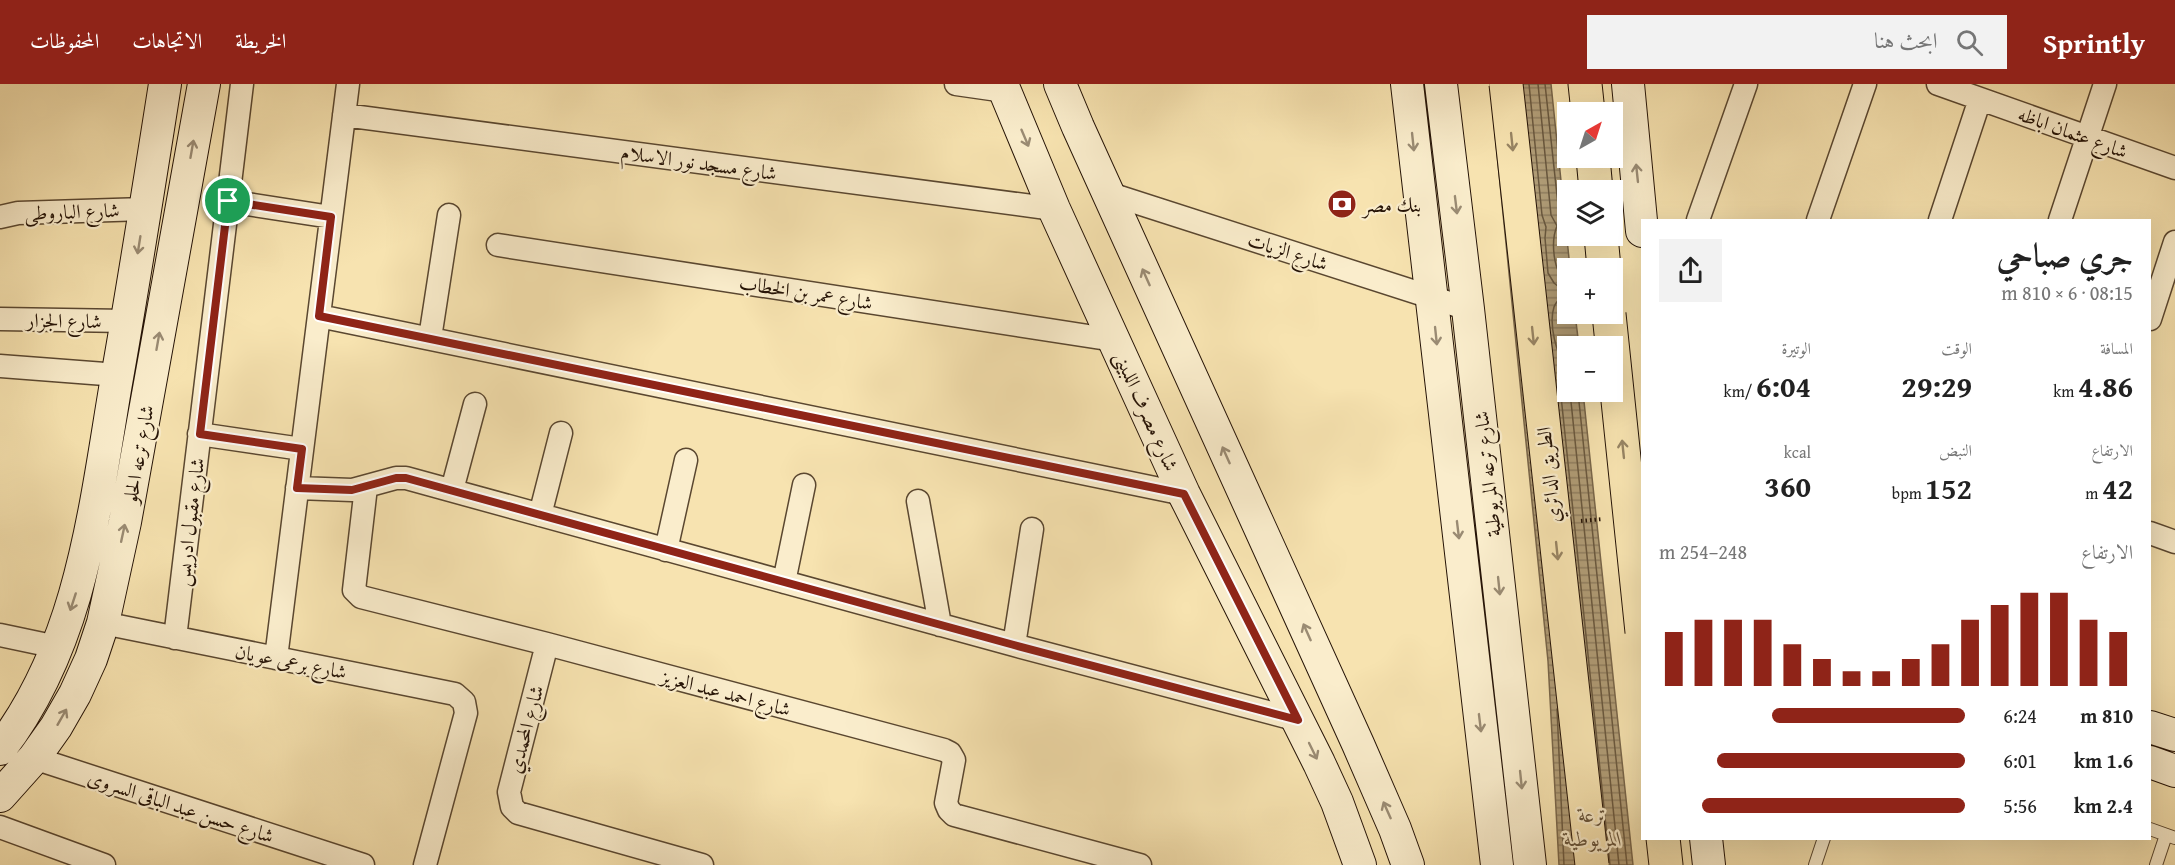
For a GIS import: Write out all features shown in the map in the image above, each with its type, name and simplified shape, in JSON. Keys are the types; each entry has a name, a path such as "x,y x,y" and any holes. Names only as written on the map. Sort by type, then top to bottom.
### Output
{"highway":[{"name":"الطريق الدائري","path":"1506,84 1592,865"},
{"path":"1585,84 1587,102"},
{"path":"1610,324 1641,622"},
{"path":"1663,840 1666,865"}],"main road":[{"name":"شارع ترعه الحلو","path":"0,749 33,700 57,647 75,599 92,524 165,84"},
{"name":"شارع ترعه الحلو","path":"0,796 34,758 56,727 75,694 104,623 126,522 204,84"},
{"path":"1060,84 1107,193 1358,744 1408,865"},
{"path":"1407,84 1497,865"},
{"name":"شارع ترعه المريوطية","path":"1441,84 1530,865"},
{"path":"1628,84 1641,220"},
{"name":"شارع مصرف اللبينى","path":"1004,87 1054,209 1184,494 1337,802 1360,865"},
{"path":"106,441 139,449"},
{"path":"2151,727 2175,735"},
{"path":"2151,762 2175,771"},
{"path":"1706,840 1709,865"}],"street":[{"name":"شارع مقبول ادريس","path":"175,638 242,84"},
{"path":"276,658 348,84"},
{"path":"956,84 1004,87"},
{"path":"1698,219 1746,84"},
{"path":"1818,219 1865,84"},
{"name":"شارع عثمان اباظه","path":"1938,84 2175,168"},
{"path":"2060,219 2105,84"},
{"path":"1940,219 1980,99"},
{"name":"شارع مسجد نور الاسلام","path":"344,115 1054,209"},
{"name":"شارع الزيات","path":"1107,193 1468,309"},
{"path":"228,201 331,217"},
{"name":"شارع الباروطى","path":"0,217 18,213 145,209"},
{"path":"430,338 449,215"},
{"path":"2151,316 2175,242"},
{"name":"شارع عمر بن الخطاب","path":"498,245 1114,340"},
{"path":"319,316 1184,494"},
{"name":"شارع الجزار","path":"0,319 127,321"},
{"path":"0,366 118,375"},
{"path":"452,490 475,404"},
{"path":"540,515 561,433"},
{"path":"200,434 302,449"},
{"path":"666,550 686,460"},
{"path":"297,488 352,490 366,488 387,480 406,478 940,625 1298,720"},
{"path":"784,582 804,485"},
{"name":"شارع احمد عبد العزيز","path":"366,488 354,590 358,596 944,750 950,753 954,760 946,803 954,815 1140,865"},
{"path":"918,501 940,625"},
{"path":"1014,645 1032,529"},
{"path":"2151,533 2175,542"},
{"name":"شارع برعى عويان","path":"104,623 455,694 464,702 466,713 425,865"},
{"path":"0,635 57,647"},
{"name":"شارع المحمدي","path":"547,644 509,792 512,807 518,813 702,865"},
{"name":"شارع حسن عبد الباقى السروى","path":"34,758 363,865"},
{"path":"0,828 104,865"}],"lane":[{"path":"2151,829 2170,836 2156,865"},
{"path":"1815,865 1823,840"}],"water":[{"name":"ترعة المريوطية","path":"1490,84 1551,84 1557,142 1557,168 1560,168 1561,180 1557,180 1557,246 1568,246 1569,258 1557,258 1557,324 1576,324 1578,336 1557,336 1557,402 1584,402 1633,865 1559,865 1548,661"}],"place":[{"name":"بنك مصر","path":"1342,204"}],"route":[{"path":"228,201 331,217 319,316 1184,494 1298,720 1014,645 406,478 387,480 366,488 352,490 297,488 302,449 200,434 228,201"}]}
